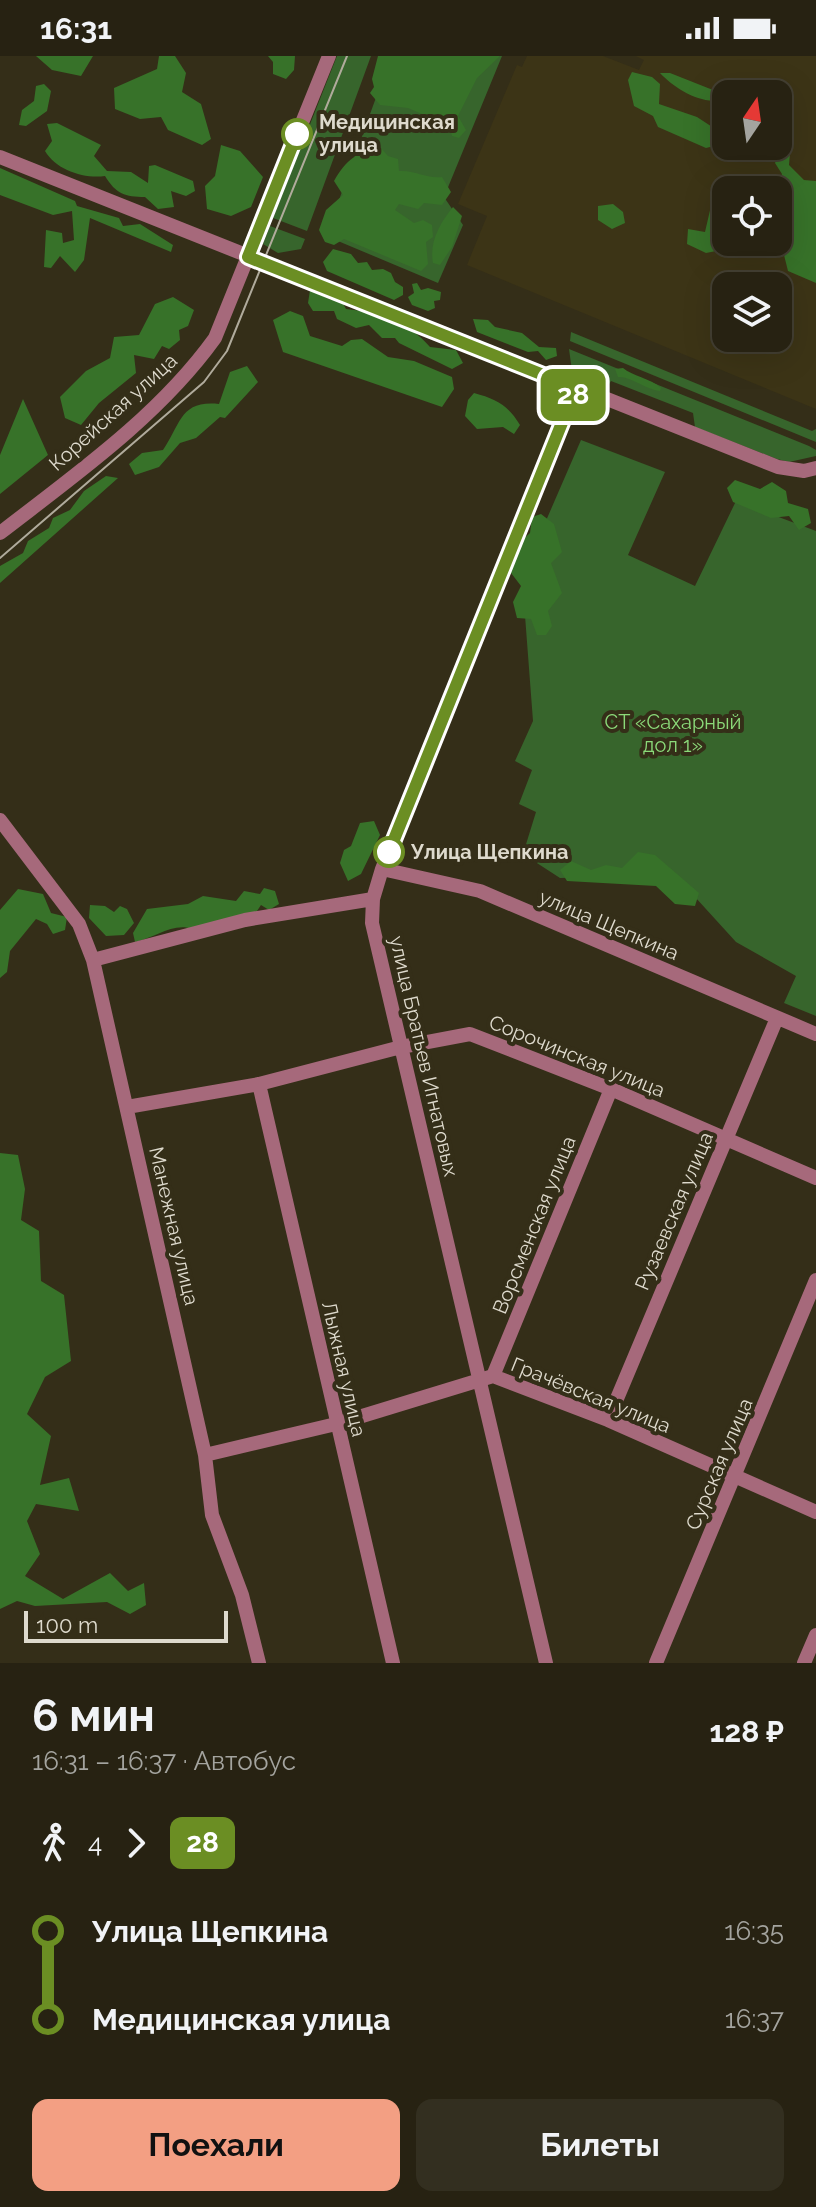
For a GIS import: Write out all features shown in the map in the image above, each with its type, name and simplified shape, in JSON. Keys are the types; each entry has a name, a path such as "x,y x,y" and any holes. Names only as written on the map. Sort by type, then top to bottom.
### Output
{"street":[{"name":"Корейская улица","path":"0,533 150,409 195,365 215,338 329,56"},
{"path":"0,157 778,467 804,471 816,468"},
{"name":"улица Братьев Игнатовых","path":"546,1663 487,1378 377,948 373,899 382,869 576,388"},
{"name":"Манежная улица","path":"0,820 79,924 93,960 205,1455 212,1515 242,1595 259,1663"},
{"name":"улица Щепкина","path":"382,869 480,891 816,1034"},
{"path":"93,960 245,920 373,899"},
{"name":"Рузаевская улица","path":"608,1420 777,1018"},
{"name":"Сорочинская улица","path":"127,1107 259,1084 401,1047 470,1034 611,1089 816,1178"},
{"name":"Лыжная улица","path":"259,1084 393,1663"},
{"name":"Ворсменская улица","path":"487,1378 611,1089"},
{"name":"Сурская улица","path":"656,1663 736,1479 816,1280"},
{"name":"Грачёвская улица","path":"205,1455 336,1424 487,1378 608,1420 816,1512"},
{"path":"804,1663 816,1635"}],"shaded area":[{"path":"527,56 603,56 639,70 644,60 636,56 816,56 816,409 467,265 487,216 458,204 517,65 522,67"}],"green space":[{"path":"36,56 93,56 81,76 52,70"},
{"path":"159,56 175,56 186,73 182,92 201,104 211,139 202,145 168,130 161,117 140,119 115,109 114,88 157,69"},
{"path":"268,56 295,56 294,70 286,79 273,74 273,62"},
{"path":"337,56 371,56 307,231 273,218"},
{"path":"378,56 499,57 477,78 458,116 466,130 459,138 452,136 447,114 436,120 408,108 380,105 370,93 374,87 372,79"},
{"path":"391,56 502,56 444,197 463,225 438,283 326,236"},
{"path":"632,72 652,77 660,84 659,104 697,117 712,127 712,146 706,148 658,127 653,116 634,106 628,80"},
{"path":"660,73 670,73 712,90 712,101 689,94"},
{"path":"44,84 51,91 47,111 26,126 19,125 22,110 34,101 36,86"},
{"path":"57,123 101,145 94,156 107,171 131,172 148,183 149,166 155,165 193,181 195,191 186,196 171,191 174,207 158,209 145,197 117,191 105,176 80,174 63,168 45,151 52,141 47,124"},
{"path":"221,145 240,151 263,177 251,207 231,216 207,209 205,186 215,176"},
{"path":"380,147 388,156 398,159 399,171 442,177 451,192 442,205 424,203 418,209 399,204 395,210 414,223 423,220 432,225 433,237 426,242 428,264 421,271 344,239 334,245 325,242 319,230 326,210 343,195 334,181 343,168 359,154"},
{"path":"776,160 789,160 789,165 804,180 816,181 816,283 788,271 784,256 792,256 792,176 781,176"},
{"path":"0,168 75,201 77,206 119,218 123,226 140,224 173,245 171,252 90,218 84,260 75,272 60,256 51,268 44,267 46,230 62,233 63,243 74,240 72,211 53,215 0,195"},
{"path":"613,204 623,212 625,223 612,229 598,220 598,206"},
{"path":"711,206 712,252 706,253 687,244 688,229 705,232"},
{"path":"453,207 462,216 452,247 440,265 433,263 437,233"},
{"path":"270,226 305,239 301,249 278,253 263,244"},
{"path":"333,249 351,254 358,263 367,262 372,270 383,269 391,273 395,282 403,287 403,295 394,300 327,271 323,262"},
{"path":"417,283 421,290 428,288 441,292 440,300 434,301 435,308 428,311 412,305 408,297 414,293 412,284"},
{"path":"310,290 331,300 340,298 346,309 370,313 403,325 430,347 456,350 463,363 452,369 399,343 395,338 382,338 369,325 356,328 337,319 334,311 313,311 308,303"},
{"path":"173,297 194,310 188,326 179,330 180,340 169,349 162,346 154,359 134,355 136,373 99,403 81,425 65,418 60,397 86,371 110,358 114,337 139,335 155,304"},
{"path":"290,311 303,316 310,336 342,346 351,340 362,339 388,357 414,361 452,377 454,389 442,407 283,352 273,320"},
{"path":"473,319 488,320 495,327 522,333 539,347 556,348 557,356 546,360 538,351 528,352 477,332"},
{"path":"571,332 812,431 816,429 816,442 570,341"},
{"path":"569,349 809,446 816,450 816,456 789,462 777,459 695,427 693,413 611,381 604,392 573,378"},
{"path":"247,366 258,382 225,418 220,417 196,438 180,443 159,467 135,475 129,464 142,453 163,450 189,410 206,404 219,404 230,372"},
{"path":"623,368 657,385 660,391 618,377 615,369"},
{"path":"474,393 495,400 511,412 520,425 514,434 503,427 477,429 465,416 468,400"},
{"path":"23,399 48,455 0,494 0,455"},
{"name":"СТ «Сахарный дол 1»","path":"581,440 665,472 628,555 695,586 736,501 816,531 816,1016 784,1003 796,976 736,942 675,875 560,878 523,854 536,812 519,804 532,770 515,761 533,721 522,576"},
{"path":"106,476 118,478 0,583 0,566 23,553 28,541 49,528 53,518 70,510 84,491"},
{"path":"735,480 760,489 772,482 786,491 788,503 808,509 811,523 799,530 789,516 771,518 733,502 727,488"},
{"path":"541,514 554,524 562,552 551,563 562,593 548,611 552,626 546,635 537,635 531,619 517,618 513,602 521,586 508,569 518,544 530,533 532,517"},
{"path":"374,821 380,835 361,874 348,881 340,863 344,850 351,846 360,823"},
{"path":"638,852 655,855 699,893 695,906 675,904 656,886 567,881 560,870 571,861 591,870 606,865 622,868"},
{"path":"264,888 275,891 279,904 269,910 261,905 255,914 192,929 171,929 135,942 133,933 147,909 188,904 203,896 236,901 244,891 260,894"},
{"path":"18,889 43,894 51,913 67,917 65,930 53,934 47,924 36,919 10,951 7,972 0,978 0,910"},
{"path":"90,905 105,906 114,912 120,906 127,909 134,923 124,935 106,936 89,918"},
{"path":"0,1153 18,1155 25,1189 21,1220 39,1231 41,1281 64,1295 71,1361 45,1377 27,1414 51,1436 40,1485 69,1478 79,1511 36,1504 27,1521 40,1554 25,1576 63,1599 110,1573 128,1591 144,1583 146,1605 130,1614 107,1602 35,1606 17,1601 0,1609"}],"tram line":[{"path":"0,558 204,382 227,351 347,56"}],"bus line":[{"name":"28","path":"297,134 248,257 576,388 389,852"}],"place":[{"name":"Медицинская улица","path":"297,134"},
{"name":"Улица Щепкина","path":"389,852"}]}
